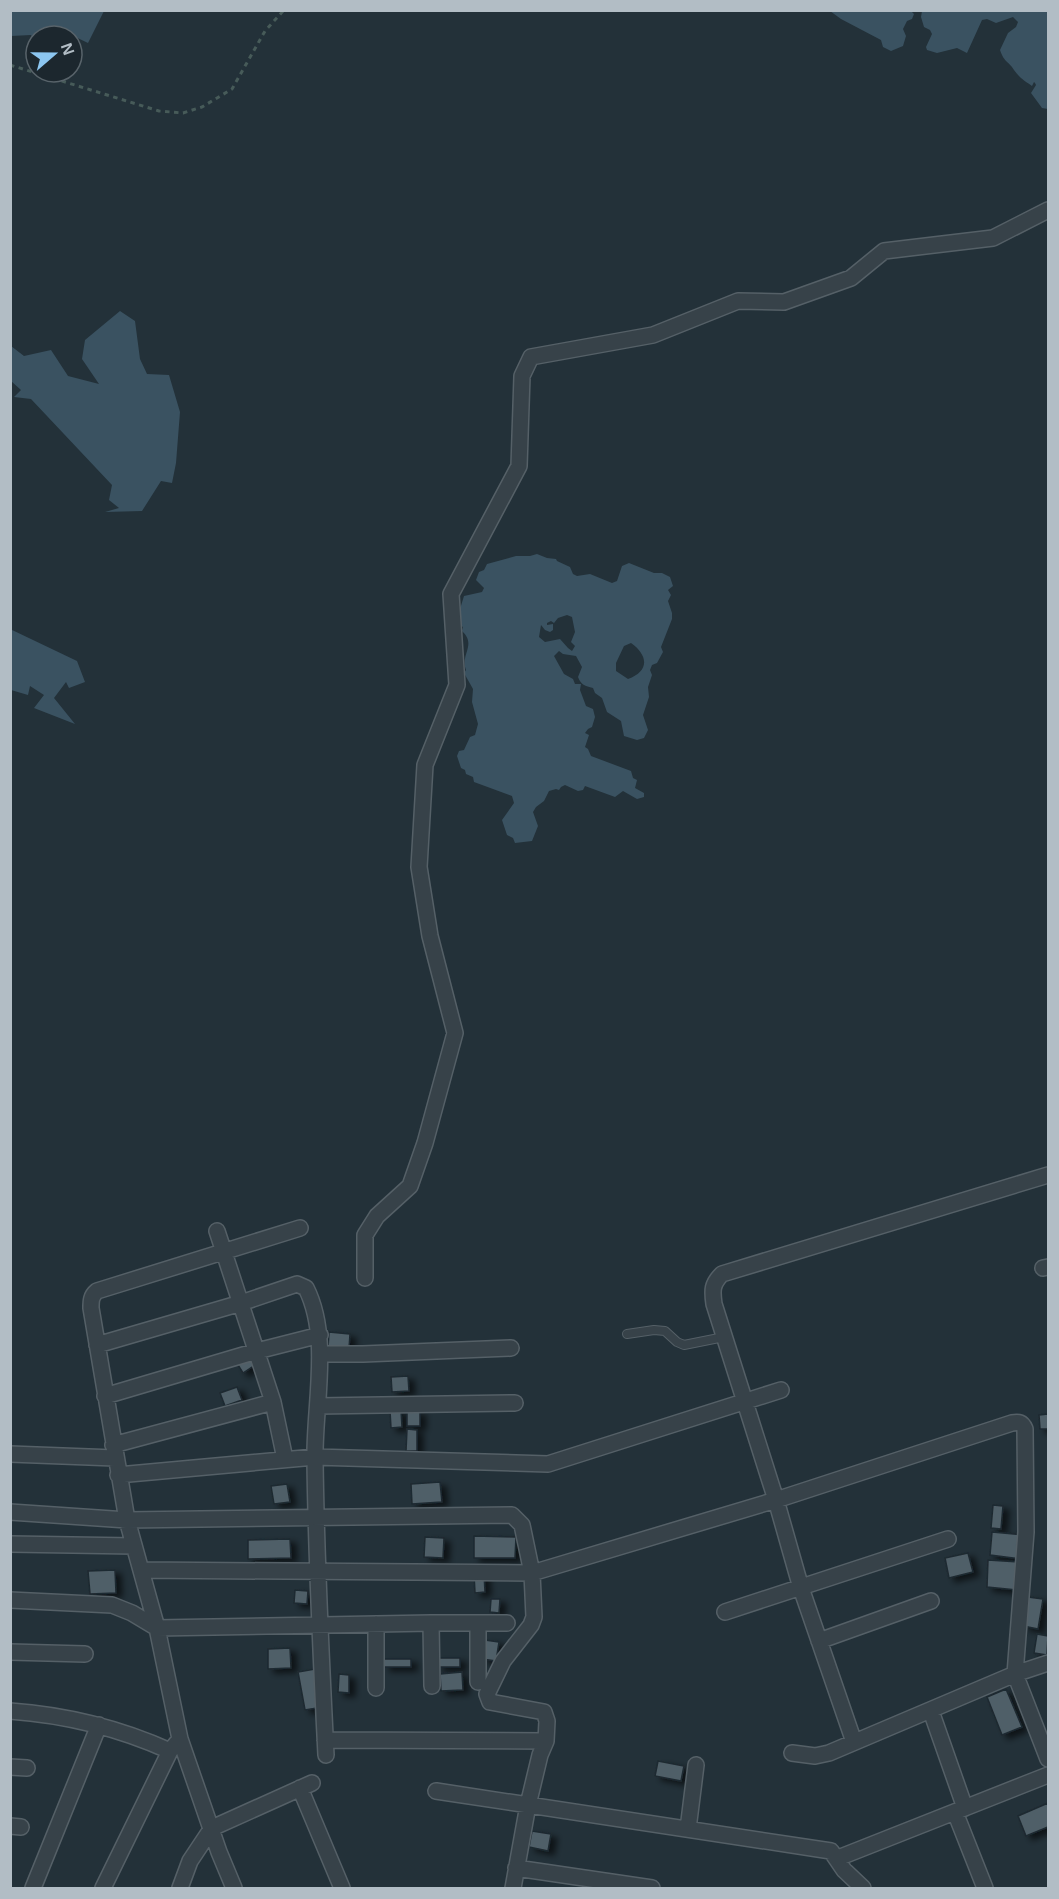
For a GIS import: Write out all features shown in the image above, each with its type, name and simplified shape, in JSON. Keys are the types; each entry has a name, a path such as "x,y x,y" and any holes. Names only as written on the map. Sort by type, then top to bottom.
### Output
{"street":[{"path":"365,1278 365,1235 377,1216 410,1186 425,1143 455,1033 430,936 419,867 425,765 457,685 452,594 519,466 522,376 531,357 653,335 738,302 784,302 851,278 884,251 993,238 1048,210"},
{"path":"854,1742 801,1588 776,1500 724,1337 712,1291 714,1282 722,1274 1048,1175"},
{"path":"234,1888 212,1828 175,1745 157,1628 127,1520 118,1475 91,1299 97,1291 300,1228"},
{"path":"218,1231 273,1402 285,1459"},
{"path":"97,1345 241,1303 297,1284 302,1285 309,1293 320,1335 315,1457 325,1748 546,1741"},
{"path":"105,1396 257,1351 320,1335"},
{"path":"320,1354 511,1348"},
{"path":"118,1475 315,1457 548,1464 781,1390"},
{"path":"10,1454 114,1452 273,1402"},
{"path":"318,1406 515,1403"},
{"path":"141,1570 532,1573 776,1500 1012,1422 1023,1424 1026,1437 1027,1519 1015,1674 1047,1753"},
{"path":"10,1512 127,1520 512,1515 522,1525 532,1573 534,1617 531,1625 503,1661 487,1694 490,1702 544,1712 547,1720 546,1741 540,1755 528,1805 513,1888"},
{"path":"725,1612 948,1539"},
{"path":"10,1544 134,1546"},
{"path":"10,1600 112,1605 132,1613 157,1628 507,1623"},
{"path":"819,1641 931,1601"},
{"path":"431,1623 432,1686"},
{"path":"478,1623 478,1682"},
{"path":"376,1624 376,1688"},
{"path":"10,1652 86,1654"},
{"path":"792,1753 815,1756 829,1753 1015,1674 1048,1663"},
{"path":"10,1711 37,1713 99,1725 175,1745"},
{"path":"931,1711 985,1888"},
{"path":"33,1888 99,1725"},
{"path":"103,1888 175,1745"},
{"path":"688,1829 696,1765"},
{"path":"10,1767 27,1768"},
{"path":"838,1858 1048,1775"},
{"path":"180,1888 190,1861 212,1828 306,1785 342,1888"},
{"path":"436,1791 831,1851 838,1858 844,1870 863,1888"},
{"path":"516,1868 652,1888"}],"lane":[{"path":"627,1334 665,1330 677,1342 684,1345 724,1337"}],"path":[{"path":"10,65 159,111 183,113 202,107 232,89 265,31 284,10"}],"water":[{"path":"11,10 104,10 88,43 84,41 84,24 24,24 24,35 11,36"},
{"path":"830,11 911,11 914,14 912,19 907,21 903,29 906,36 903,46 891,51 883,47 881,40"},
{"path":"922,11 1048,11 1048,109 1042,108 1031,93 1035,83 1032,86 1020,77 1005,60 1000,50 1008,33 1016,27 1018,22 1013,17 996,23 987,19 982,20 967,53 957,48 937,53 927,50 926,47 932,34 924,27"},
{"path":"120,311 135,321 140,359 147,374 169,375 180,412 172,483 161,481 142,511 105,512 119,508 109,500 112,485 31,399 14,397 21,390 11,381 11,346 24,356 51,350 68,376 99,384 82,359 85,340"},
{"path":"537,554 556,559 570,567 573,574 577,576 590,574 612,583 617,581 622,566 629,563 654,573 662,573 670,577 673,586 668,590 671,595 668,601 672,619 661,647 663,652 650,670 652,675 648,687 649,697 643,715 648,730 644,738 637,740 624,736 621,721 607,712 602,698 595,693 593,688 584,685 579,680 582,667 576,656 559,651 554,656 564,674 573,679 575,684 581,684 580,690 586,706 593,709 595,717 592,727 585,733 589,735 585,747 591,756 631,771 633,778 637,780 635,788 644,793 644,797 637,799 623,791 615,797 585,786 583,790 578,791 565,785 559,790 549,791 544,801 533,812 538,826 532,841 515,843 513,838 507,835 502,820 514,803 512,796 474,782 473,777 461,768 457,756 459,751 464,750 470,737 475,735 478,724 472,702 473,689 464,673 468,641 462,631 463,627 456,622 464,596 482,592 484,588 476,580 479,572 484,570 487,564 516,556","holes":["567,615 572,617 575,632 571,642 575,646 572,651 560,639 545,642 539,637 541,625 550,632 553,630 553,624 547,625 547,623 551,621 554,623 558,618","631,643 641,653 644,662 640,672 628,679 616,671 616,663 624,646"]},
{"path":"10,629 77,661 85,682 69,688 66,682 54,698 75,724 34,708 44,695 30,686 28,695 11,690"}],"building":[{"path":"329,1332 350,1334 349,1349 328,1348"},
{"path":"250,1357 255,1365 243,1373 238,1365"},
{"path":"408,1376 409,1391 392,1392 391,1377"},
{"path":"237,1387 242,1400 225,1406 220,1393"},
{"path":"401,1410 402,1427 391,1428 390,1411"},
{"path":"407,1411 420,1411 420,1426 407,1426"},
{"path":"1048,1414 1048,1429 1040,1429 1039,1415"},
{"path":"407,1429 417,1430 417,1451 406,1451"},
{"path":"440,1482 442,1502 412,1504 411,1484"},
{"path":"287,1484 290,1502 274,1504 271,1486"},
{"path":"993,1505 1003,1506 1001,1529 991,1528"},
{"path":"992,1532 1024,1535 1021,1559 990,1555"},
{"path":"474,1536 516,1537 515,1558 474,1558"},
{"path":"425,1537 444,1538 443,1558 424,1557"},
{"path":"290,1539 291,1558 248,1559 248,1540"},
{"path":"968,1553 973,1572 949,1578 945,1558"},
{"path":"988,1560 1019,1562 1017,1590 987,1587"},
{"path":"115,1570 116,1593 90,1594 88,1571"},
{"path":"484,1573 485,1592 475,1593 474,1574"},
{"path":"295,1590 308,1591 307,1604 294,1603"},
{"path":"1028,1597 1043,1599 1038,1629 1023,1626"},
{"path":"491,1599 500,1599 499,1613 490,1612"},
{"path":"1037,1634 1048,1636 1047,1655 1034,1653"},
{"path":"485,1640 499,1642 496,1661 482,1659"},
{"path":"290,1648 291,1668 268,1669 268,1649"},
{"path":"438,1658 460,1658 460,1667 438,1667"},
{"path":"384,1659 411,1659 411,1667 384,1667"},
{"path":"315,1669 323,1707 305,1710 298,1672"},
{"path":"462,1672 463,1690 441,1691 440,1674"},
{"path":"339,1674 349,1675 349,1693 338,1692"},
{"path":"1006,1689 1022,1727 1002,1735 987,1697"},
{"path":"658,1761 684,1766 681,1781 655,1776"},
{"path":"1048,1803 1048,1827 1026,1836 1018,1816"},
{"path":"532,1831 551,1834 548,1851 529,1847"}]}
